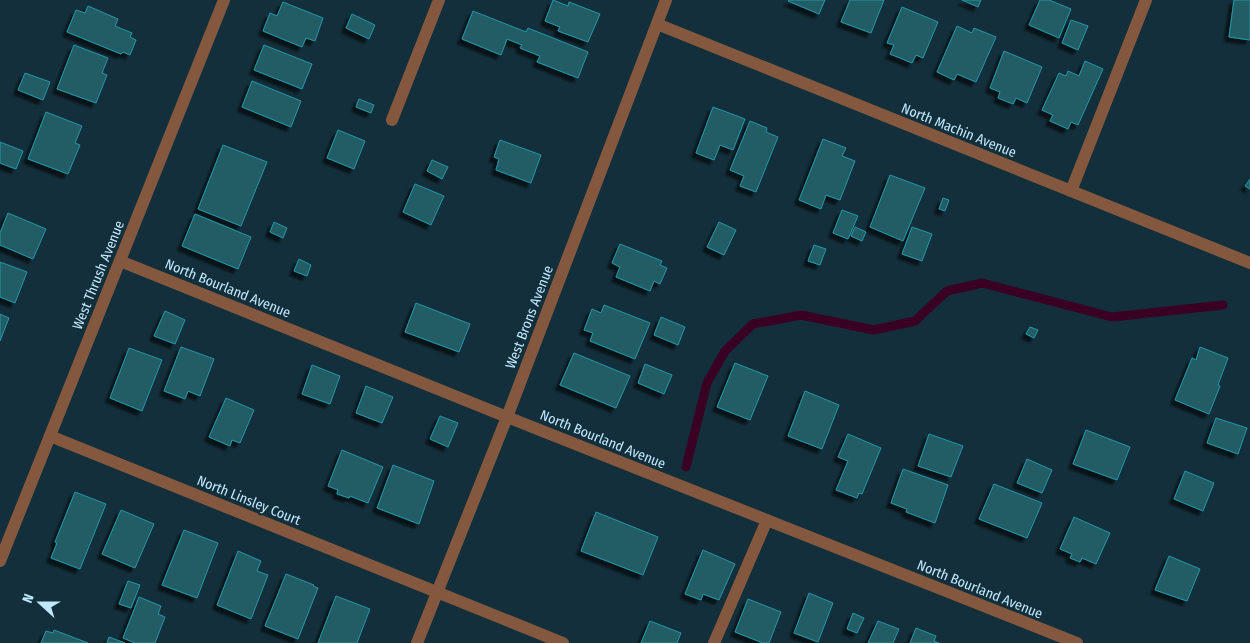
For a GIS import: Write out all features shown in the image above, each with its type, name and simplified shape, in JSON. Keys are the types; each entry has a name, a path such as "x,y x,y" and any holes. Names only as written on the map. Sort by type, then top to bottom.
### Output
{"street":[{"name":"West Thrush Avenue","path":"0,561 224,0"},
{"path":"392,120 439,0"},
{"name":"West Brons Avenue","path":"417,643 507,417 666,0"},
{"path":"1071,191 1146,0"},
{"name":"North Machin Avenue","path":"657,24 1250,263"},
{"name":"North Bourland Avenue","path":"120,261 1077,643"},
{"name":"North Linsley Court","path":"50,436 563,643"},
{"path":"714,643 767,520"}],"building":[{"path":"553,0 568,6 569,2 600,14 588,42 558,31 560,27 545,21"},
{"path":"789,0 825,0 819,14"},
{"path":"850,0 884,0 871,33 841,22"},
{"path":"962,0 981,0 978,7"},
{"path":"1040,0 1049,0 1071,9 1059,38 1029,25"},
{"path":"1234,0 1250,0 1250,40 1229,37"},
{"path":"283,2 323,18 315,41 306,38 302,47 263,31 270,13 277,16"},
{"path":"88,6 118,19 115,26 132,33 130,37 136,40 130,55 123,52 121,54 67,32 76,10 85,13"},
{"path":"902,7 938,22 923,58 916,55 912,63 890,54 894,45 887,43"},
{"path":"473,11 526,32 528,28 588,52 578,78 537,62 540,56 520,48 522,45 507,39 501,55 462,39"},
{"path":"352,14 375,25 369,39 346,28"},
{"path":"1071,20 1088,26 1078,50 1062,43"},
{"path":"957,26 972,33 974,28 996,37 976,82 957,74 954,80 937,72"},
{"path":"74,45 108,58 102,73 107,75 96,103 57,89"},
{"path":"264,45 312,64 302,89 254,70"},
{"path":"1004,51 1042,67 1027,103 1016,98 1013,104 998,98 1000,92 990,88"},
{"path":"1085,61 1103,69 1078,125 1071,122 1068,129 1050,121 1053,115 1042,110 1059,73 1066,76 1068,71 1079,76"},
{"path":"25,73 50,82 43,100 18,90"},
{"path":"252,81 301,101 291,127 242,107"},
{"path":"359,99 374,105 371,113 356,107"},
{"path":"713,107 745,119 733,150 720,145 714,160 696,153"},
{"path":"46,112 82,126 75,143 80,145 68,174 28,159"},
{"path":"750,121 767,128 766,132 778,137 756,192 740,186 744,176 730,170"},
{"path":"338,130 365,141 354,169 327,158"},
{"path":"823,139 846,148 842,156 855,161 840,200 826,195 821,209 799,200"},
{"path":"500,140 541,155 531,183 496,170 499,159 494,157"},
{"path":"0,142 23,151 16,169 0,163"},
{"path":"223,145 267,162 241,226 198,209"},
{"path":"432,160 448,167 442,179 427,171"},
{"path":"890,175 925,188 903,241 870,227"},
{"path":"1250,179 1250,189 1245,186"},
{"path":"415,184 444,196 431,225 403,212"},
{"path":"943,198 949,200 945,211 939,209"},
{"path":"842,210 858,216 848,239 833,233"},
{"path":"8,213 46,229 33,259 0,245 0,233"},
{"path":"195,214 251,237 238,269 182,246"},
{"path":"274,222 287,228 283,238 270,232"},
{"path":"719,222 736,230 724,255 707,247"},
{"path":"855,227 866,232 862,241 851,236"},
{"path":"912,227 932,234 922,261 902,254"},
{"path":"620,244 662,261 660,265 667,268 660,284 654,281 650,291 616,277 620,267 612,263"},
{"path":"814,245 826,249 820,265 808,261"},
{"path":"299,259 311,265 307,276 294,271"},
{"path":"0,262 27,272 15,303 0,297"},
{"path":"416,303 470,324 459,352 405,332"},
{"path":"604,305 650,323 635,359 590,341 593,333 584,330 592,309 601,313"},
{"path":"165,311 185,320 175,344 154,336"},
{"path":"0,314 9,318 0,341"},
{"path":"661,317 685,327 678,345 654,335"},
{"path":"1030,327 1038,330 1034,338 1026,334"},
{"path":"181,347 214,359 200,396 188,391 185,399 164,391"},
{"path":"1200,347 1228,358 1209,414 1175,400 1192,358 1196,360"},
{"path":"129,348 162,360 142,411 110,398"},
{"path":"574,353 630,376 616,408 560,385"},
{"path":"735,363 768,376 750,420 717,407"},
{"path":"645,364 672,375 664,394 638,383"},
{"path":"312,365 340,376 330,404 302,394"},
{"path":"366,386 393,397 382,423 356,413"},
{"path":"805,391 839,405 822,449 788,436"},
{"path":"226,398 254,410 240,443 232,440 230,446 209,437"},
{"path":"440,416 458,423 448,447 430,439"},
{"path":"1216,418 1247,428 1238,454 1207,443"},
{"path":"1086,430 1130,447 1117,480 1073,464"},
{"path":"848,434 881,448 862,494 859,493 857,498 836,490 848,461 838,457"},
{"path":"929,434 963,446 951,477 918,466"},
{"path":"342,450 383,467 368,503 350,496 349,498 337,494 338,490 328,486"},
{"path":"1027,459 1052,470 1042,493 1017,483"},
{"path":"393,465 434,481 419,524 377,508"},
{"path":"903,469 948,485 935,523 906,512 907,509 891,503"},
{"path":"1185,471 1214,483 1203,511 1174,499"},
{"path":"994,484 1042,503 1027,538 979,519"},
{"path":"75,492 106,504 80,569 51,558 57,543 55,542"},
{"path":"121,510 154,524 135,568 102,554"},
{"path":"596,512 658,537 643,575 581,551"},
{"path":"1074,517 1110,533 1096,564 1082,558 1080,562 1070,558 1072,554 1060,549"},
{"path":"184,530 218,543 197,598 162,585"},
{"path":"703,550 735,564 719,600 703,594 701,600 685,594"},
{"path":"238,551 261,561 257,571 268,575 251,619 217,605"},
{"path":"1169,556 1200,569 1187,601 1155,590"},
{"path":"286,574 318,588 298,639 265,626"},
{"path":"128,581 140,585 131,608 119,604"},
{"path":"809,593 833,603 818,642 794,633"},
{"path":"336,596 370,609 357,643 318,643"},
{"path":"139,597 161,606 158,614 165,617 155,643 135,643 123,638"},
{"path":"748,599 781,612 769,643 763,643 735,632"},
{"path":"853,613 864,618 857,633 847,629"},
{"path":"650,621 681,633 677,643 641,643"},
{"path":"878,621 899,629 893,643 868,643"},
{"path":"916,628 936,636 934,641 939,643 910,643"},
{"path":"54,630 88,643 41,643 46,631 53,633"},
{"path":"109,637 125,643 107,643"}],"waterway":[{"path":"686,467 707,383 725,351 753,324 801,315 874,330 915,321 947,291 982,283 1112,317 1223,305"}]}
